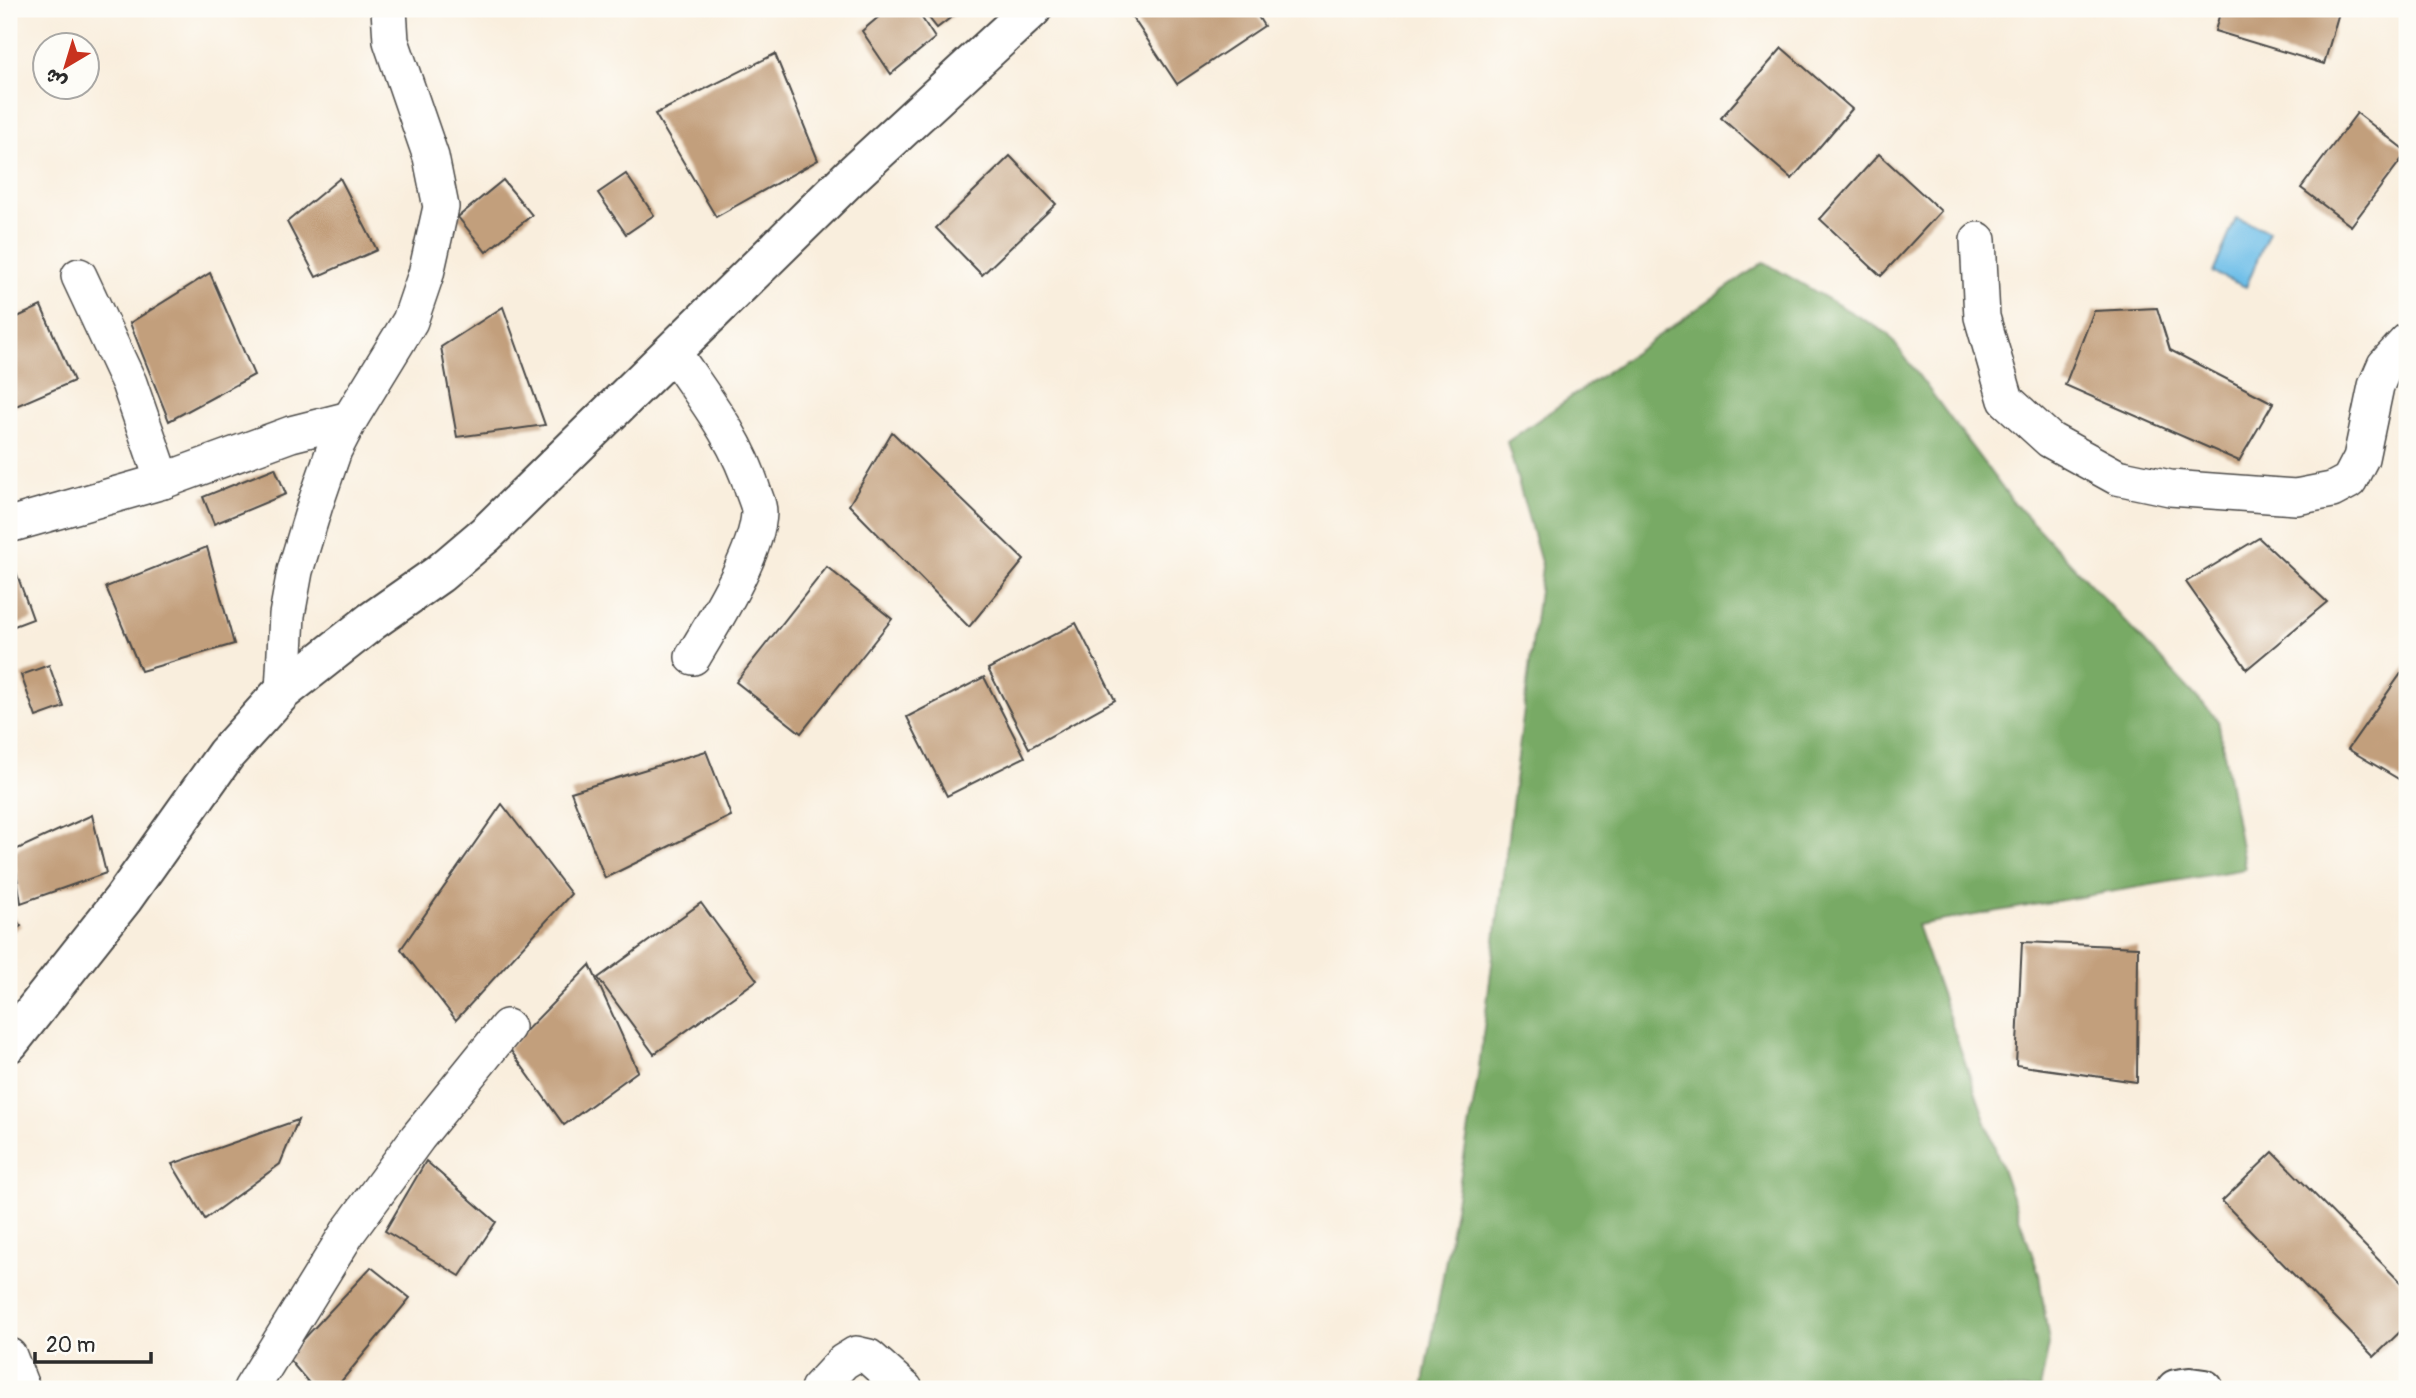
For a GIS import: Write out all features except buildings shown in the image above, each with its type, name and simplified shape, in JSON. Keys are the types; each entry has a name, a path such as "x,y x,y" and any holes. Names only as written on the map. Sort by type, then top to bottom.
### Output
{"street":[{"path":"283,691 287,615 295,570 334,450 410,321 426,274 441,207 431,157 391,41 389,9"},
{"path":"9,1042 123,899 226,754 283,691 372,621 439,575 477,542 850,177 1032,9"},
{"path":"1978,240 1982,317 2006,400 2050,440 2117,477 2170,488 2296,497 2332,490 2349,481 2361,458 2375,386 2385,365 2407,341"},
{"path":"79,276 129,383 163,481"},
{"path":"673,352 727,433 748,475 759,510 752,546 716,619 693,657"},
{"path":"9,525 163,481 270,441 350,419"},
{"path":"251,1389 348,1232 418,1137 507,1027"},
{"path":"818,1389 843,1362 856,1354 869,1357 905,1389"},
{"path":"9,1356 22,1389"},
{"path":"2176,1389 2204,1389"}],"green space":[{"path":"1764,262 1887,333 2012,501 2218,720 2245,869 1917,925 2039,1274 2049,1344 2040,1389 1423,1389 1477,1083 1542,566 1507,442"}],"water":[{"path":"2236,218 2269,231 2246,287 2213,273"}]}
